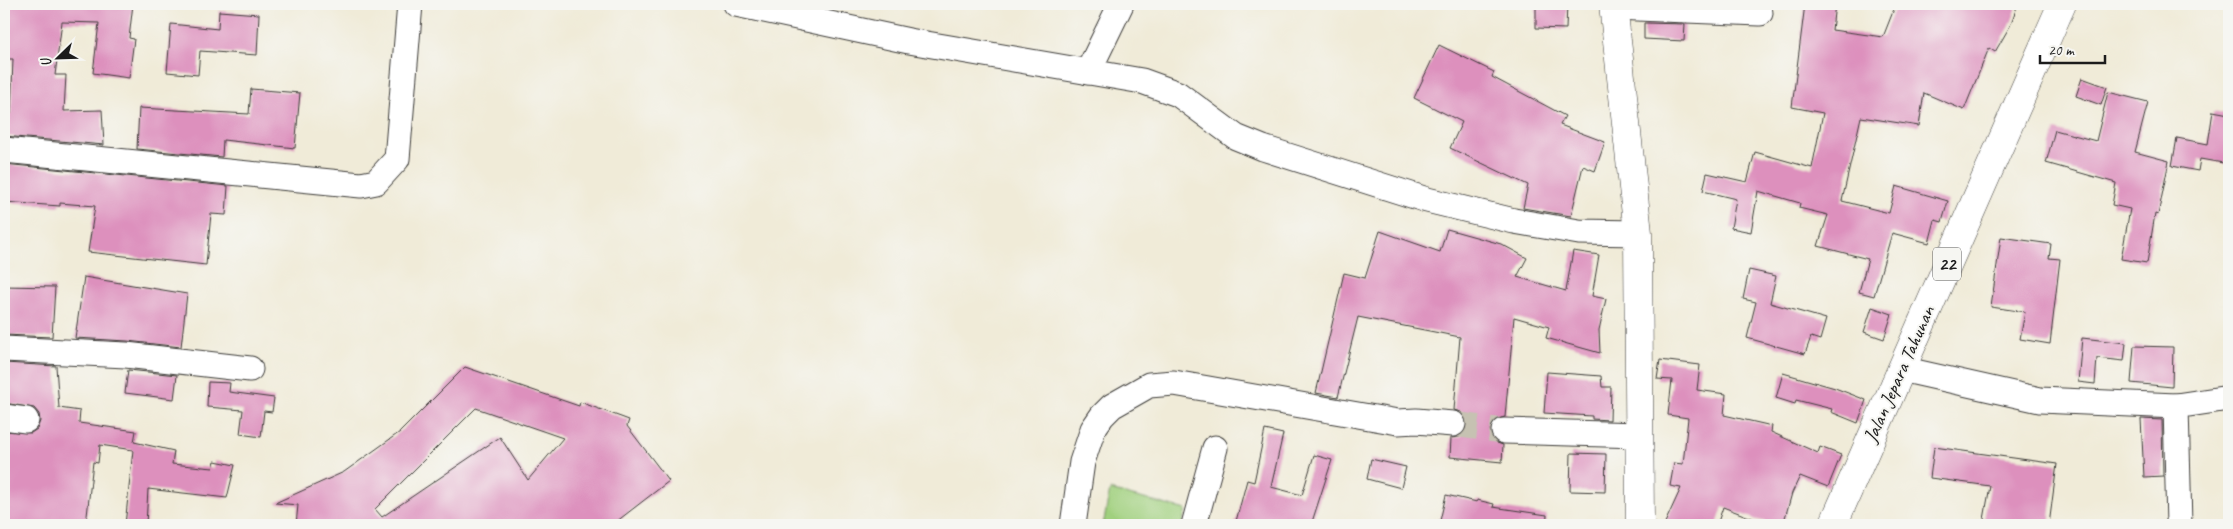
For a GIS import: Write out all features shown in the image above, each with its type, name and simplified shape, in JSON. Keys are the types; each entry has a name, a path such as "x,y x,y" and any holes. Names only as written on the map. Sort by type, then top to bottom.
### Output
{"main road":[{"name":"Jalan Jepara Tahunan","path":"1833,525 2062,4"},
{"path":"1613,5 1638,233 1640,525"}],"street":[{"path":"4,150 361,185 376,182 397,159 410,4"},
{"path":"736,4 909,40 1142,81 1178,94 1236,137 1263,148 1427,200 1514,221 1579,232 1638,233"},
{"path":"1088,72 1121,4"},
{"path":"1613,5 1760,13"},
{"path":"4,350 126,355 250,369"},
{"path":"1902,369 2040,400 2176,406 2229,398"},
{"path":"1073,525 1082,462 1094,429 1112,406 1150,385 1174,383 1398,422 1416,421 1452,424"},
{"path":"2176,406 2179,525"},
{"path":"1504,431 1639,435"},
{"path":"1194,525 1214,448"}],"green space":[{"path":"1110,490 1186,510 1182,525 1103,525"}],"building":[{"path":"4,4 133,4 129,38 134,39 129,78 93,73 99,23 62,22 55,75 66,75 64,111 102,110 104,145 4,136 4,114 11,114 13,59 4,59"},
{"path":"1536,4 1567,4 1566,29 1536,28"},
{"path":"1805,4 1835,4 1832,30 1883,37 1896,4 2018,4 2010,26 1995,52 1989,48 1964,110 1924,93 1919,126 1861,117 1842,201 1889,213 1896,186 1948,201 1942,222 1935,220 1929,243 1892,233 1874,296 1859,292 1868,259 1818,246 1828,215 1799,208 1800,203 1758,191 1751,232 1731,228 1736,199 1703,191 1707,173 1747,182 1755,152 1812,168 1823,113 1792,107"},
{"path":"219,11 259,14 257,55 200,51 198,75 167,72 171,24 218,29"},
{"path":"1644,23 1685,24 1684,41 1644,39"},
{"path":"1439,45 1494,72 1492,77 1565,116 1560,125 1605,142 1595,171 1583,166 1571,216 1523,208 1528,185 1450,148 1462,122 1414,98"},
{"path":"2082,78 2107,87 2101,105 2076,96"},
{"path":"251,89 300,93 295,148 223,140 222,157 137,149 139,108 249,114"},
{"path":"2108,92 2148,102 2135,152 2169,161 2158,215 2155,214 2147,263 2121,259 2130,209 2112,205 2116,183 2046,163 2055,130 2096,141"},
{"path":"2213,111 2229,114 2229,164 2200,159 2198,171 2172,166 2177,138 2208,144"},
{"path":"4,164 228,186 226,215 211,214 206,265 88,252 95,206 60,203 60,206 4,202"},
{"path":"1447,229 1501,244 1527,258 1517,277 1566,291 1573,251 1599,255 1592,296 1606,299 1599,330 1600,353 1546,338 1549,327 1514,317 1505,417 1497,419 1492,424 1490,430 1492,438 1497,443 1503,445 1502,462 1450,457 1451,438 1460,437 1467,426 1466,417 1461,412 1454,410 1460,337 1358,317 1338,397 1316,393 1344,273 1365,278 1380,231 1440,252"},
{"path":"2001,237 2051,244 2049,258 2060,259 2050,344 2020,339 2025,312 1991,307"},
{"path":"1749,270 1776,276 1770,303 1826,319 1820,340 1811,337 1805,354 1747,338 1756,302 1743,299"},
{"path":"84,277 187,294 181,347 75,338"},
{"path":"4,286 55,287 52,337 4,335"},
{"path":"1872,307 1892,314 1884,339 1864,332"},
{"path":"2082,338 2126,343 2124,361 2097,358 2095,384 2078,382"},
{"path":"2134,346 2173,347 2172,387 2131,383"},
{"path":"1660,360 1700,365 1697,390 1726,394 1724,415 1772,426 1771,432 1818,453 1820,447 1841,455 1828,487 1800,476 1792,493 1783,525 1757,520 1723,507 1717,525 1664,525 1681,488 1670,486 1674,463 1683,464 1688,418 1668,415 1672,380 1657,379"},
{"path":"4,363 56,366 59,408 80,411 79,423 136,431 134,442 174,451 172,464 213,468 215,461 235,465 227,498 148,489 146,525 125,525 133,450 100,445 98,463 93,462 86,525 4,525 4,431 31,433 37,429 40,421 39,414 34,408 4,403"},
{"path":"465,367 579,406 580,402 629,420 627,426 669,481 612,525 296,525 298,505 275,503 344,472 400,432","holes":["476,408 563,438 528,480 500,437 382,517 375,509"]},
{"path":"128,370 177,375 174,399 125,393"},
{"path":"1547,372 1601,376 1602,387 1611,387 1610,420 1592,419 1592,416 1544,413"},
{"path":"1783,373 1835,388 1866,400 1858,423 1831,412 1832,409 1796,400 1795,404 1776,398"},
{"path":"208,382 230,383 229,392 274,398 272,412 264,411 261,437 240,434 243,410 207,407"},
{"path":"2141,419 2162,420 2163,476 2144,477"},
{"path":"1265,430 1283,434 1271,487 1302,495 1314,455 1332,460 1311,525 1235,525 1247,480 1254,482"},
{"path":"1934,447 2057,464 2049,525 1983,525 1990,486 1930,478"},
{"path":"1571,453 1606,454 1605,492 1570,491"},
{"path":"1371,459 1406,467 1401,488 1367,479"},
{"path":"1446,495 1494,504 1493,507 1547,515 1546,525 1439,525"}],"tunnel":[{"path":"1453,424 1504,431"}]}
